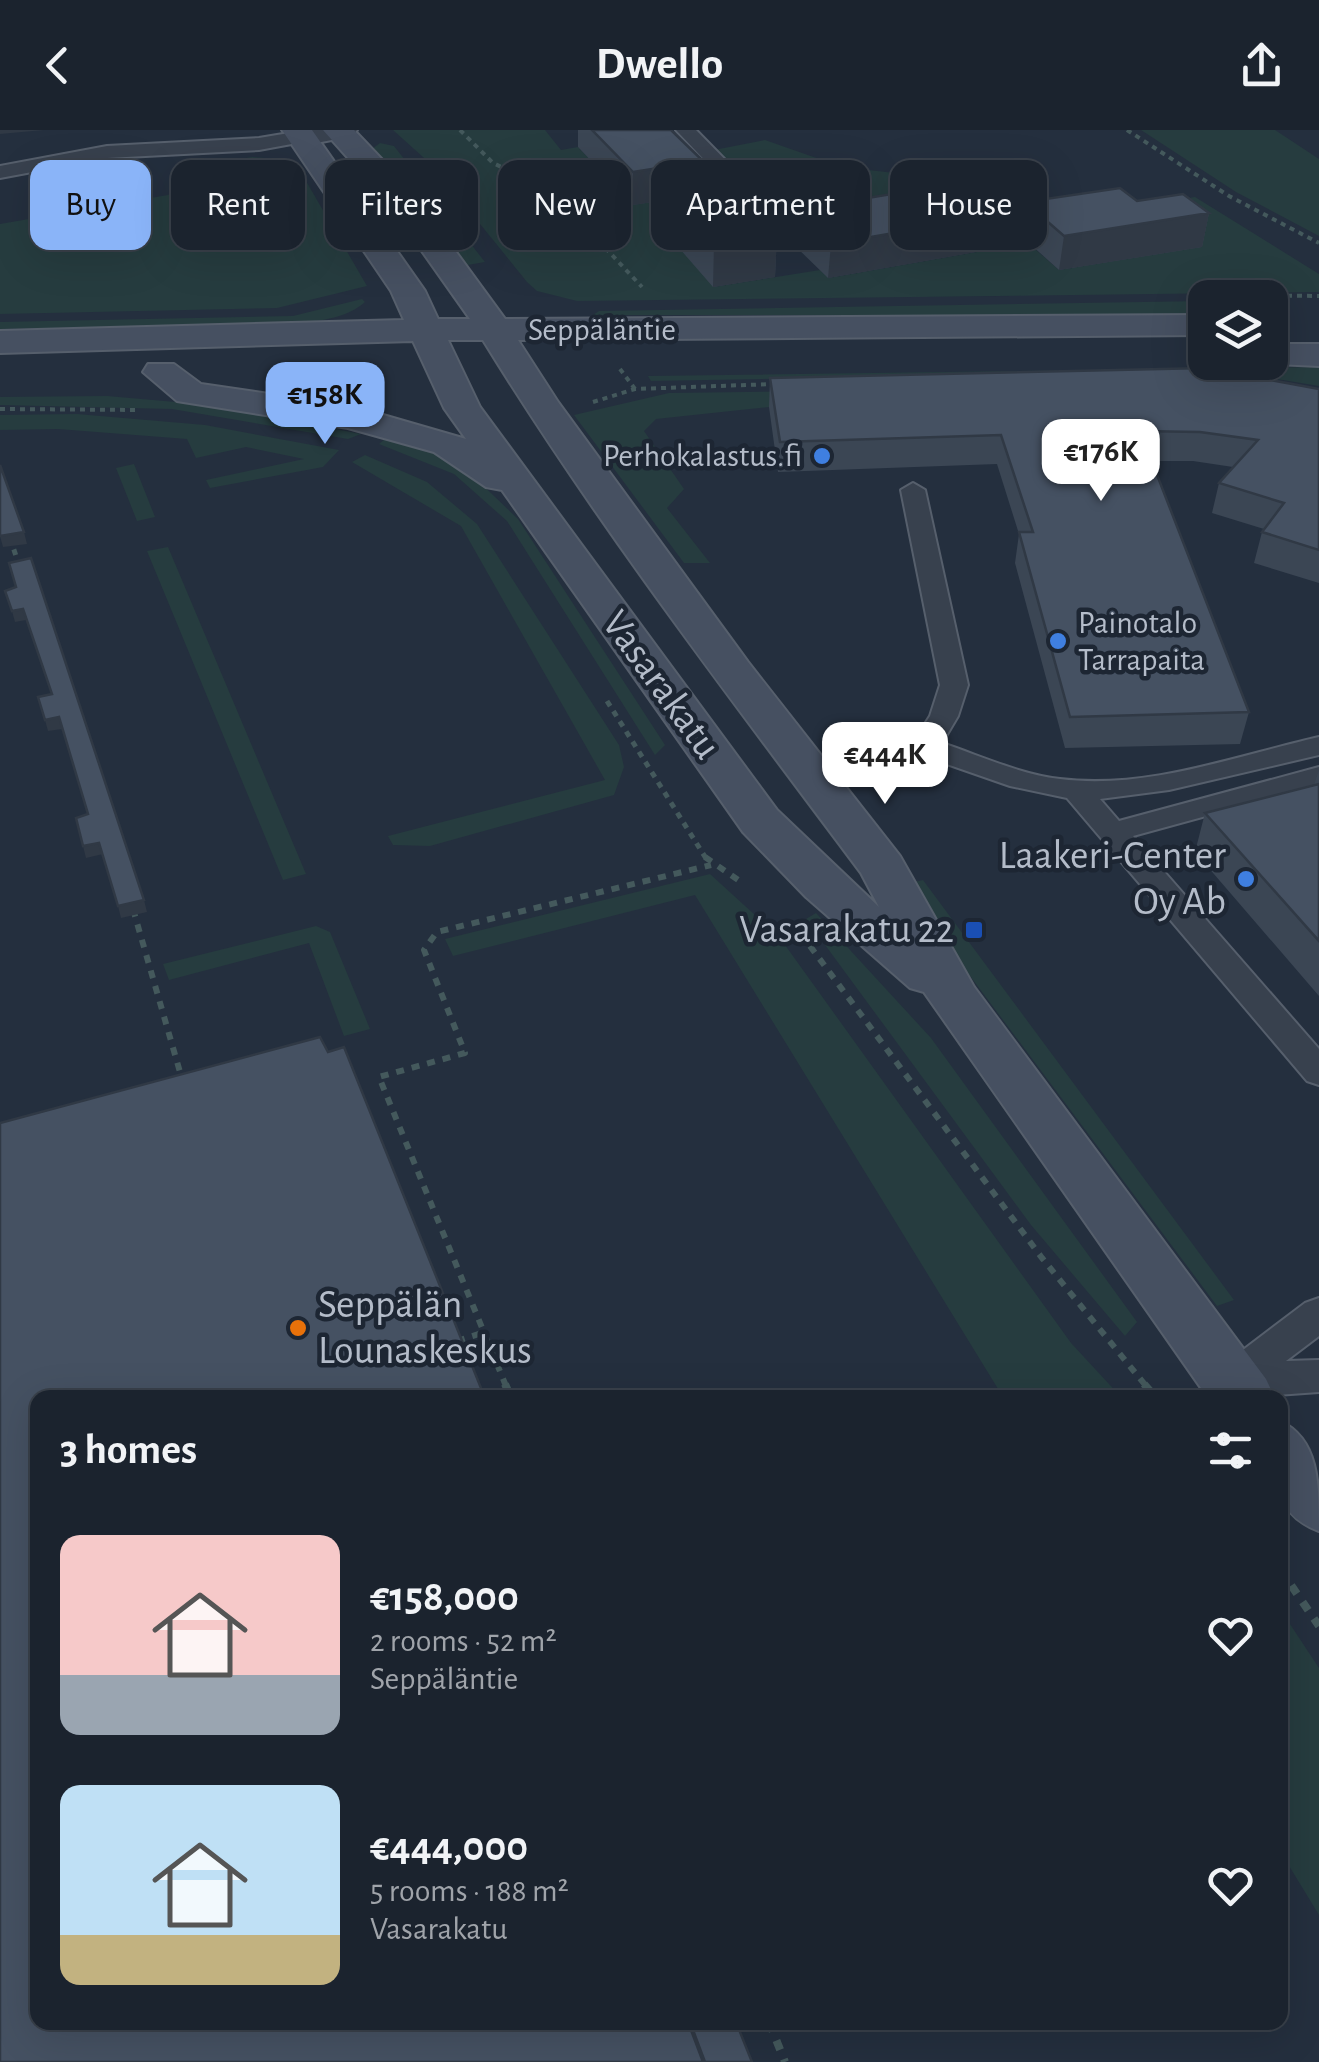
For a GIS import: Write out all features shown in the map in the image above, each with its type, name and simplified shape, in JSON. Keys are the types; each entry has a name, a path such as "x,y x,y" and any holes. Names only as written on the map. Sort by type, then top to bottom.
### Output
{"street":[{"path":"299,133 340,130"},
{"name":"Vasarakatu","path":"340,130 399,196 469,290 542,406 882,866 953,997 1238,1390"},
{"name":"Vasarakatu","path":"299,133 408,291 423,353 760,821 823,886 953,997"},
{"path":"1288,324 1319,324"},
{"name":"Seppäläntie","path":"0,342 423,353 503,347 1188,326"},
{"name":"Seppäläntie","path":"503,347 1188,356"},
{"path":"1288,355 1319,354"},
{"path":"0,376 278,369"},
{"path":"161,372 190,392 352,417 447,444 520,492"},
{"path":"1288,1459 1319,1502"}],"lane":[{"path":"685,130 714,160"},
{"path":"0,172 108,152 259,144 299,133"},
{"path":"913,490 954,685 944,716 924,747 1038,784 1076,790 1122,788 1319,746"},
{"path":"1113,832 1319,776"},
{"path":"1076,790 1319,1072"},
{"path":"1238,1390 1319,1314"},
{"path":"1238,1390 1319,1376"}],"path":[{"path":"460,130 493,164 552,191 645,290"},
{"path":"1128,130 1228,196 1319,243"},
{"path":"542,406 584,405 635,389 778,384"},
{"path":"0,409 139,410"},
{"path":"6,522 23,578"},
{"path":"509,1390 380,1076 465,1052 424,950 437,932 711,865"},
{"path":"128,892 186,1094"},
{"path":"448,1344 484,1332"},
{"path":"1288,1581 1319,1626"},
{"path":"772,2030 785,2062"}],"green space":[{"path":"393,130 545,130 561,150 578,147 590,160 498,160 498,246 478,221 478,160 426,160"},
{"path":"1141,130 1275,130 1319,159 1319,236 1236,192"},
{"path":"765,140 822,160 724,160 714,150"},
{"path":"380,143 394,146 405,160 381,160 372,149"},
{"path":"252,157 282,160 234,160"},
{"path":"870,170 890,172 890,198 870,202"},
{"path":"305,179 325,214 325,250 346,250 367,286 277,308 0,314 0,224 30,219 30,250 151,250 151,198 171,193 171,250 305,250"},
{"path":"1195,197 1319,274 1319,292 1288,292 1288,280 1188,280 1188,294 577,301 537,291 501,250 631,250 631,203 651,202 651,250 719,250 714,287 820,270 829,278 988,250 1036,250 1059,270 1200,247 1119,210"},
{"path":"451,250 476,250 485,262 462,266"},
{"path":"362,299 365,302 344,314 306,323 0,329 0,322 293,316"},
{"path":"1188,301 1188,313 1172,315 593,315 599,311"},
{"path":"1288,367 1319,367 1319,386 1283,380 1288,380"},
{"path":"1188,369 1188,374 651,381 648,376"},
{"path":"1187,386 1319,400 769,407 656,419 644,431 684,489 667,508 710,563 684,563 574,415 669,393"},
{"path":"107,396 210,405 361,434 348,439 172,409 0,405 0,397"},
{"path":"77,414 205,425 339,450 323,467 210,488 206,480 304,459 246,447 196,458 187,439 58,429 0,430 0,415"},
{"path":"385,439 432,452 469,472 518,519 665,745 655,755 507,521 454,474 379,444"},
{"path":"365,455 427,482 477,524 619,745 624,767 614,795 430,846 393,845 388,836 605,780 461,526 352,462"},
{"path":"134,464 155,517 137,521 116,468"},
{"path":"168,547 306,874 283,880 147,551"},
{"path":"710,874 780,938 1071,1343 1115,1390 999,1390 695,895 453,956 445,939"},
{"path":"923,880 1234,1300 1217,1306 902,885"},
{"path":"816,913 931,1038 1137,1322 1125,1336 1031,1225 806,919"},
{"path":"316,926 330,932 370,1029 344,1036 309,943 169,980 163,964"},
{"path":"1288,1621 1319,1668 1319,1915 1288,1864"}],"building":[{"path":"592,130 671,130 702,160 651,160 651,169 633,172 631,160 621,160"},
{"path":"1120,188 1137,201 1183,194 1209,213 1064,236 1047,221 1047,199"},
{"path":"890,194 890,234 870,237 870,198"},
{"path":"1188,368 1188,380 1271,380 1319,389 1319,550 1262,532 1284,503 1219,483 1258,440 1200,432 1140,431 1249,712 1070,717 1019,532 1033,532 1001,435 780,442 770,378"},
{"path":"0,465 24,532 0,536"},
{"path":"31,558 144,900 118,906 99,843 83,846 76,818 88,814 59,717 45,720 38,697 52,694 23,609 12,611 5,591 16,587 9,563"},
{"path":"1319,784 1319,941 1205,813"},
{"path":"320,1037 328,1052 344,1047 482,1390 30,1390 30,2030 691,2030 703,2062 0,2062 0,1123"},
{"path":"693,2030 739,2030 752,2062 705,2062"}],"place":[{"name":"Perhokalastus.fi","path":"822,456"},
{"name":"Painotalo Tarrapaita","path":"1058,641"},
{"name":"Laakeri-Center Oy Ab","path":"1246,879"},
{"name":"Vasarakatu 22","path":"974,930"},
{"name":"Seppälän Lounaskeskus","path":"298,1328"}]}
